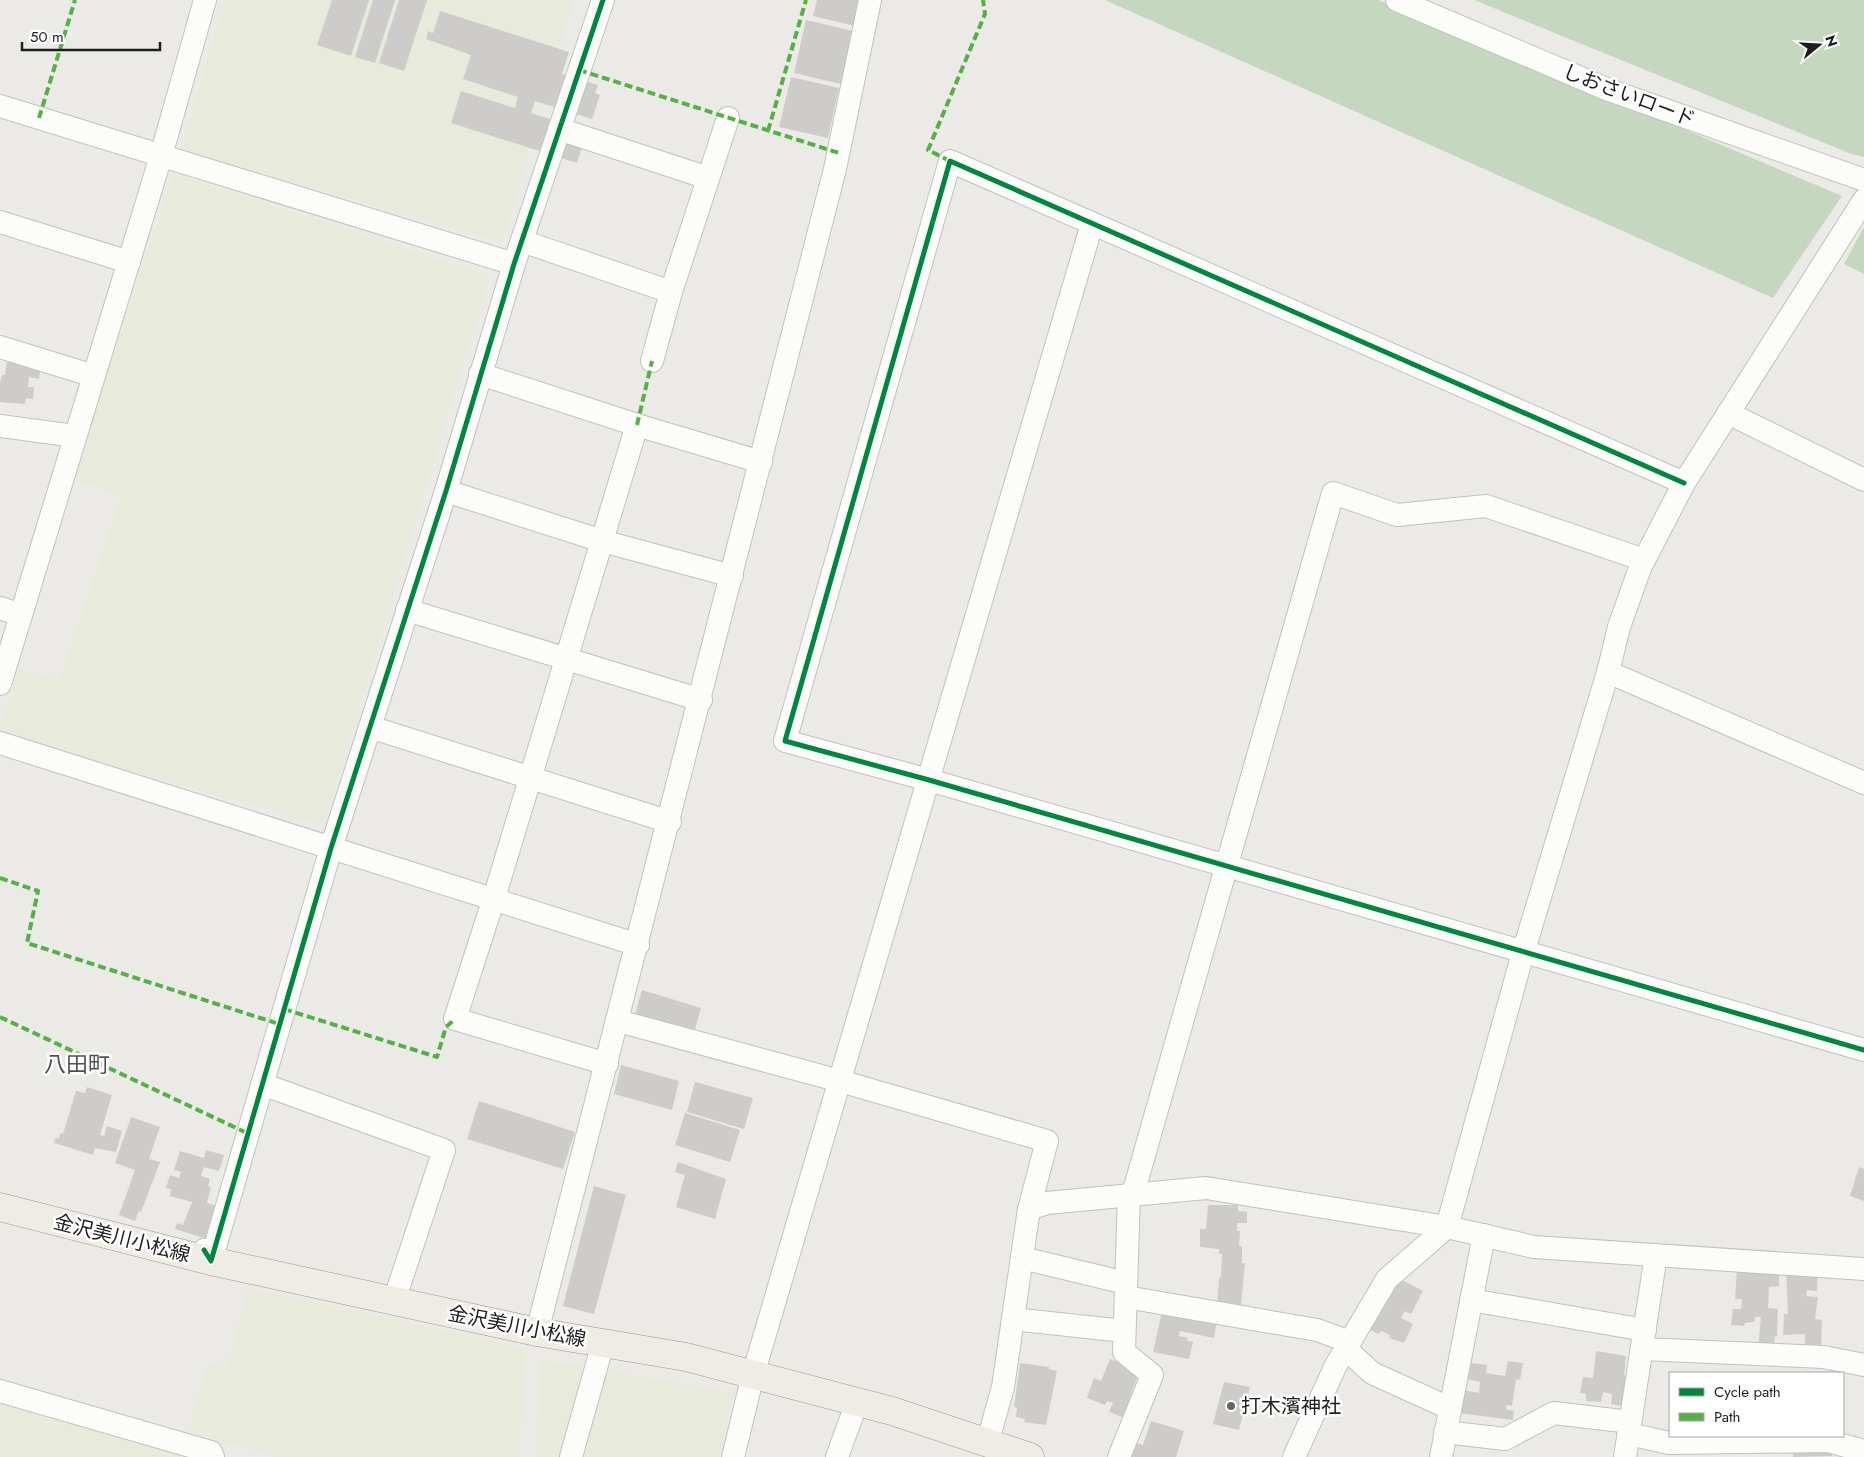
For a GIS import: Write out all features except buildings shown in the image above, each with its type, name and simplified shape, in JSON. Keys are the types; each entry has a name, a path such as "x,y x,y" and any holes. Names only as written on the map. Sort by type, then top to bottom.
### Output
{"main road":[{"name":"金沢美川小松線","path":"0,1207 394,1301 538,1332 686,1357 892,1411 992,1449 1030,1457"}],"street":[{"path":"0,684 10,612 75,436 161,156 205,0"},
{"path":"207,1255 262,1084 331,848 446,490 514,264 603,0"},
{"path":"538,1332 670,822 835,169 870,0"},
{"name":"しおさいロード","path":"1398,0 1609,90 1864,180"},
{"path":"0,106 514,264"},
{"path":"652,361 671,292 728,118"},
{"path":"559,129 708,178"},
{"path":"1684,484 950,161 785,741 929,780 1864,1050"},
{"path":"1294,1457 1348,1346 1387,1279 1447,1228 1523,952 1608,672 1619,627 1644,560 1684,484 1864,200"},
{"path":"0,222 128,262"},
{"path":"733,1457 753,1375 1092,224"},
{"path":"522,241 671,292"},
{"path":"0,347 94,376"},
{"path":"480,374 637,425 761,462"},
{"path":"1728,413 1864,480"},
{"path":"607,1064 455,1019 531,779 637,425"},
{"path":"0,426 75,436"},
{"path":"446,490 602,541 732,576"},
{"path":"1119,1457 1152,1375 1124,1352 1131,1194 1333,493 1397,514 1486,506 1644,560"},
{"path":"407,610 701,700"},
{"path":"1608,672 1864,783"},
{"path":"370,727 670,822"},
{"path":"0,743 638,945"},
{"path":"618,1021 840,1081 1047,1141 1029,1209 992,1449"},
{"path":"262,1084 444,1150 394,1301"},
{"path":"1029,1209 1048,1203 1206,1188 1447,1228 1534,1246 1864,1269"},
{"path":"1441,1457 1484,1235"},
{"path":"1625,1457 1656,1255"},
{"path":"1022,1258 1126,1290 1317,1330 1348,1346 1372,1373 1450,1408"},
{"path":"1471,1300 1643,1340 1823,1357 1864,1365"},
{"path":"1013,1320 1124,1331"},
{"path":"570,1457 603,1343"},
{"path":"0,1391 211,1452 213,1457"},
{"path":"837,1457 857,1402"},
{"path":"1445,1432 1505,1439 1554,1413 1630,1428 1669,1443 1788,1449 1828,1441 1864,1450"}],"shaded area":[{"path":"226,0 574,0 503,242 179,151"},
{"path":"174,174 490,276 324,825 0,735 0,728 19,669 59,681 121,496 72,478"},
{"path":"248,1288 526,1349 519,1457 278,1457 189,1432 206,1365 228,1368"},
{"path":"542,1360 735,1393 719,1457 535,1457"},
{"path":"0,1404 185,1457 0,1457"}],"green space":[{"path":"1105,0 1378,0 1842,196 1773,298"},
{"path":"1474,0 1864,0 1864,157 1849,153"},
{"path":"1864,227 1864,274 1844,264"}],"marked path":[{"path":"39,118 75,0"},
{"path":"768,131 806,0"},
{"path":"950,161 928,150 985,14 983,0"},
{"path":"579,70 839,153"},
{"path":"637,425 652,361"},
{"path":"0,878 38,891 27,943 279,1024"},
{"path":"284,1009 437,1057 446,1027 455,1019"},
{"path":"0,1017 247,1133"}],"cycle path":[{"path":"204,1250 211,1261 331,848 446,491 514,264 603,0"},
{"path":"1684,483 950,161 785,741 929,780 1864,1050"}],"place":[{"name":"打木濱神社","path":"1231,1406"}],"district":[{"name":"八田町","path":"77,1064"}]}
